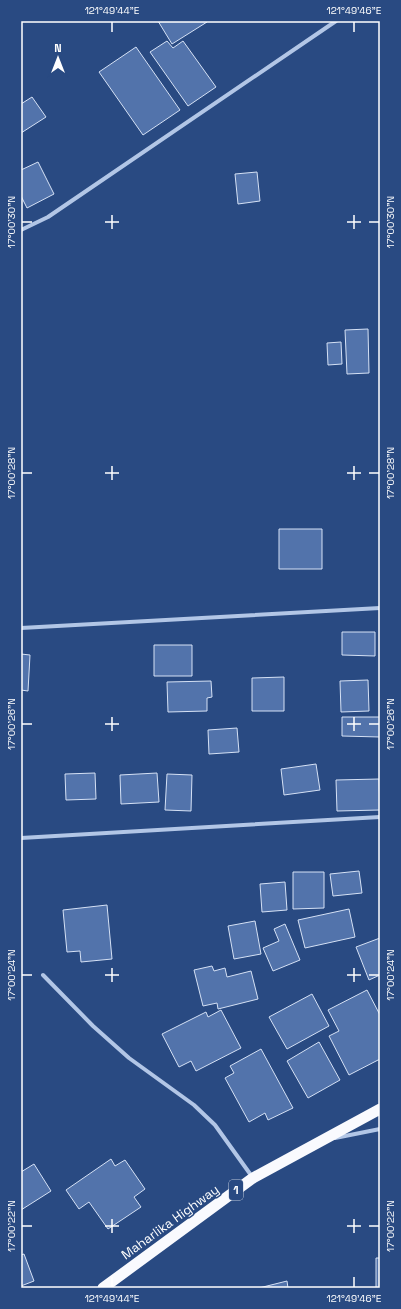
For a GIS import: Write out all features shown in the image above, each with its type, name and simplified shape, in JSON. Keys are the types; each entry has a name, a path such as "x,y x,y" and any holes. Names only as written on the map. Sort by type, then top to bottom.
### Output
{"highway":[{"name":"Maharlika Highway","path":"103,1288 253,1178 380,1109"}],"street":[{"path":"21,230 48,217 336,21"},
{"path":"21,628 380,608"},
{"path":"21,838 380,817"},
{"path":"43,975 93,1026 129,1058 194,1105 215,1125 253,1178"},
{"path":"323,1141 380,1129"}],"building":[{"path":"158,21 206,21 207,22 172,44"},
{"path":"167,41 173,48 183,41 216,87 188,106 150,52"},
{"path":"136,47 180,110 143,135 99,72"},
{"path":"32,97 46,117 21,133 21,104"},
{"path":"38,162 54,194 27,208 21,196 21,170"},
{"path":"257,172 260,201 238,204 235,174"},
{"path":"368,329 369,373 347,374 345,330"},
{"path":"341,342 342,364 328,365 327,343"},
{"path":"279,529 322,529 322,569 279,569"},
{"path":"342,632 375,632 375,656 342,655"},
{"path":"154,645 192,645 192,676 154,676"},
{"path":"21,654 30,655 28,691 21,690"},
{"path":"284,677 284,711 252,711 252,678"},
{"path":"368,680 369,711 341,712 340,681"},
{"path":"211,681 212,697 207,698 207,711 168,712 167,682"},
{"path":"342,717 380,717 380,737 342,736"},
{"path":"237,728 239,752 209,754 208,730"},
{"path":"316,764 320,790 284,795 281,769"},
{"path":"95,773 96,799 66,800 65,774"},
{"path":"157,773 159,802 121,804 120,775"},
{"path":"167,774 192,775 191,811 165,810"},
{"path":"379,779 380,810 337,811 336,780"},
{"path":"359,871 362,893 333,896 330,874"},
{"path":"293,872 324,872 324,908 293,909"},
{"path":"285,882 287,910 262,912 260,884"},
{"path":"107,905 112,959 81,962 80,951 67,952 63,910"},
{"path":"349,909 355,937 305,948 298,920"},
{"path":"255,921 261,954 234,959 228,926"},
{"path":"285,924 300,960 273,971 263,948 279,941 274,929"},
{"path":"380,938 380,975 369,980 356,947"},
{"path":"212,966 214,971 225,968 227,977 251,971 258,999 218,1009 217,1003 203,1006 194,970"},
{"path":"367,990 380,1015 380,1059 349,1075 329,1036 339,1031 328,1010"},
{"path":"312,994 329,1026 287,1049 269,1017"},
{"path":"221,1010 241,1048 196,1071 191,1061 179,1067 162,1034 206,1012 208,1017"},
{"path":"319,1042 340,1080 308,1098 287,1061"},
{"path":"261,1049 293,1108 268,1120 265,1113 249,1122 225,1078 234,1073 230,1066"},
{"path":"111,1159 115,1166 125,1160 145,1189 134,1197 141,1207 108,1229 89,1202 79,1209 66,1190"},
{"path":"34,1164 51,1191 21,1210 21,1172"},
{"path":"24,1254 34,1281 21,1286 21,1255"},
{"path":"376,1258 380,1258 380,1288 376,1288"},
{"path":"287,1281 288,1288 259,1288"}]}
